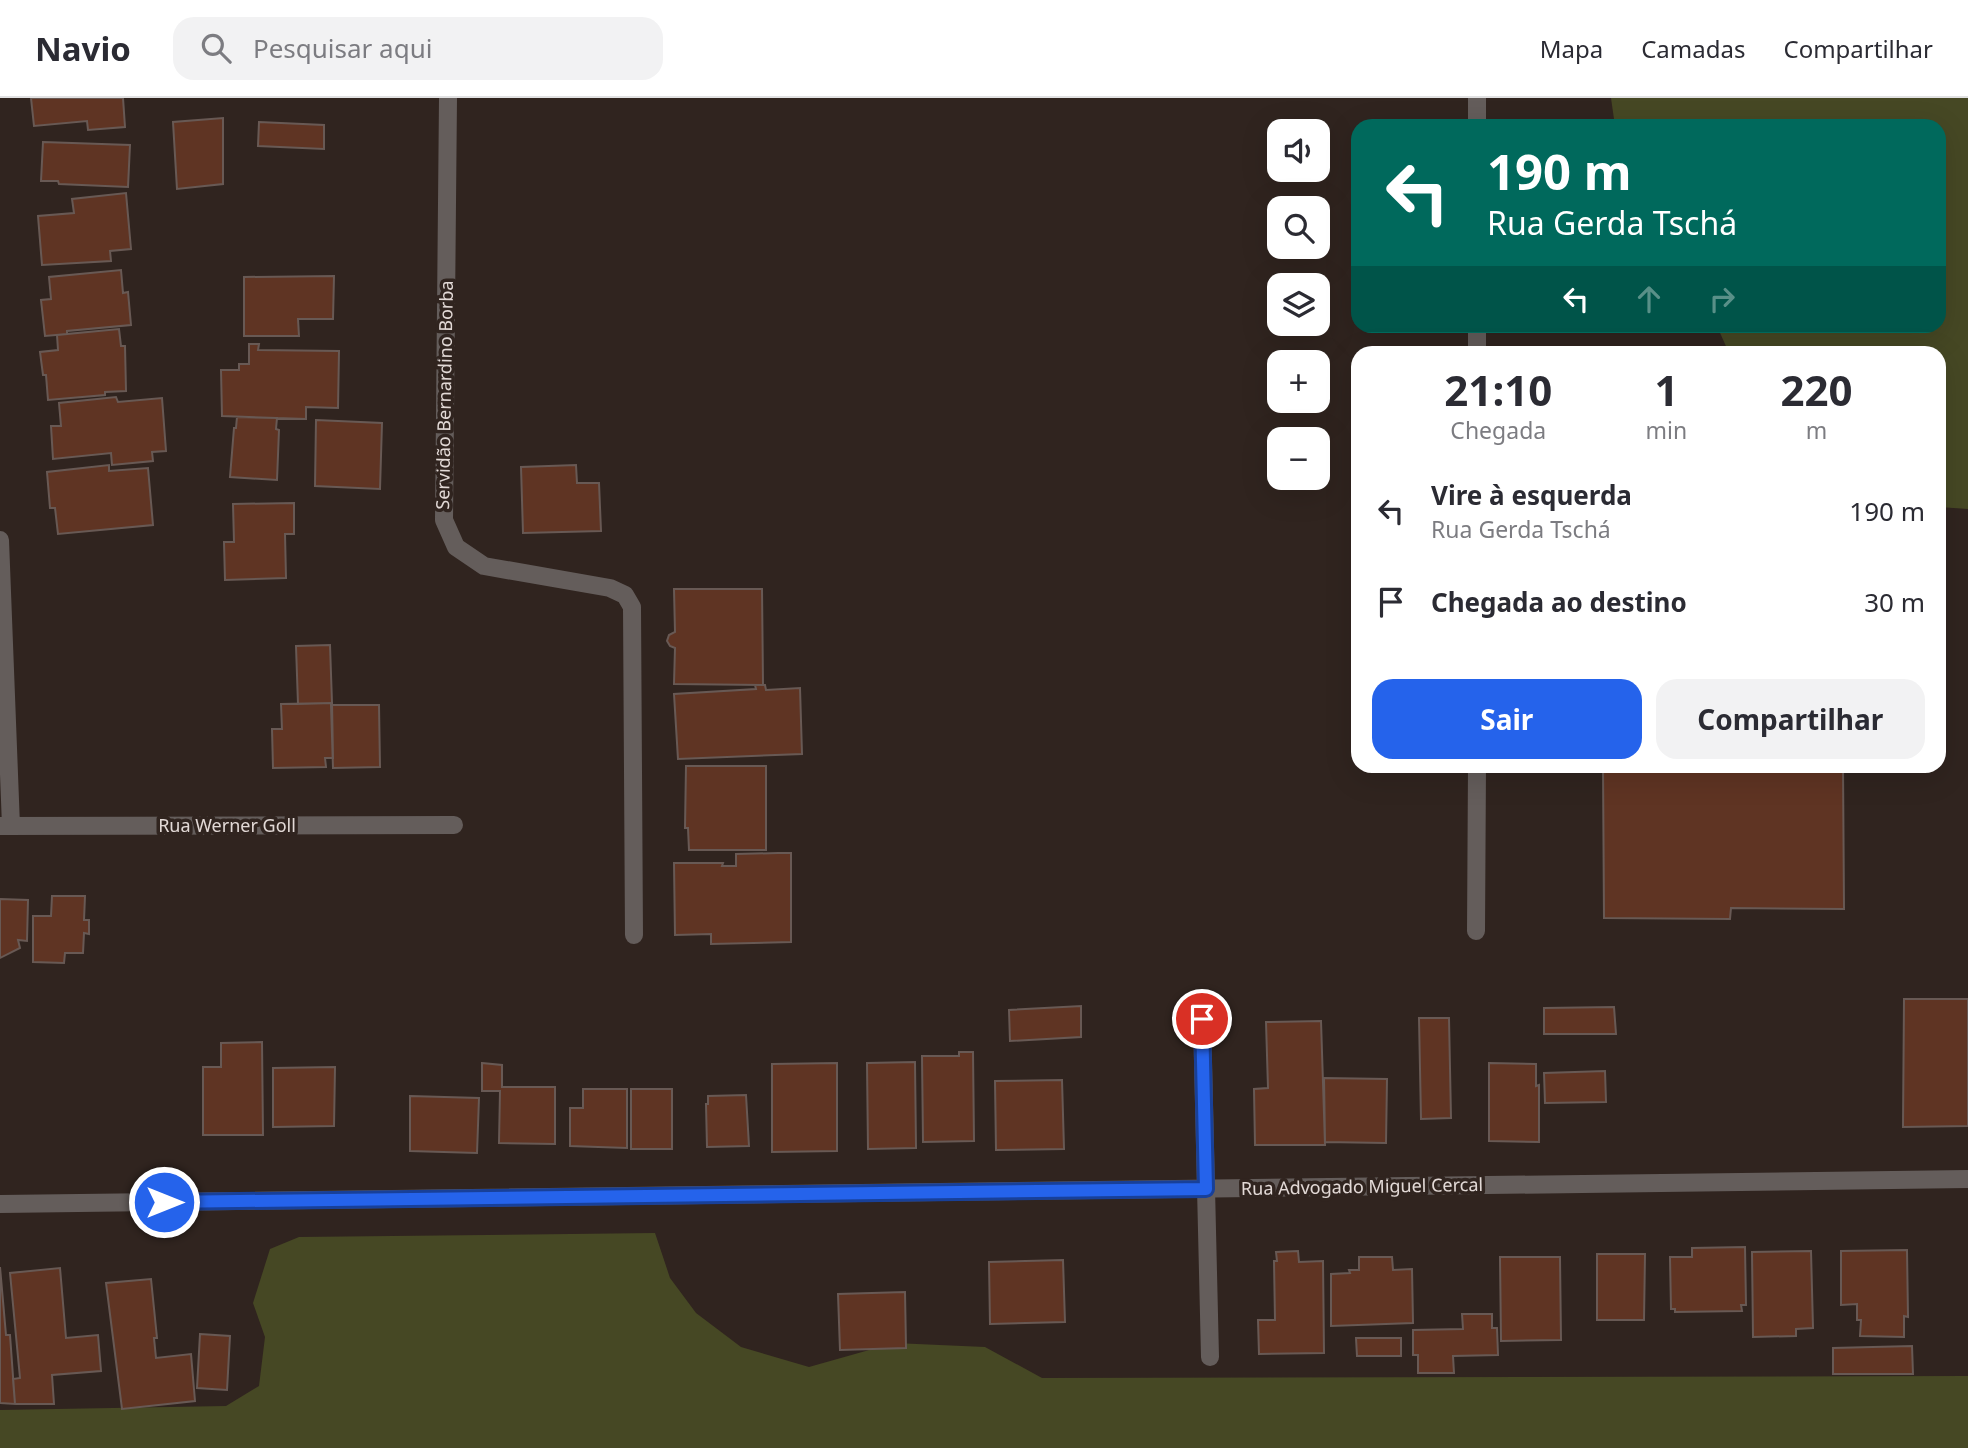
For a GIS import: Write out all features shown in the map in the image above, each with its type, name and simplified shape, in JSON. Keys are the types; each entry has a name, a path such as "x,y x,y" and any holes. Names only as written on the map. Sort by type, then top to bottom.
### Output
{"street":[{"name":"Servidão Bernardino Borba","path":"448,98 444,520 456,547 484,566 610,588 625,595 632,607 635,935"},
{"path":"1477,98 1477,119"},
{"path":"0,540 6,826"},
{"path":"1476,773 1476,931"},
{"name":"Rua Werner Goll","path":"6,826 454,825"},
{"path":"1202,1019 1210,1357"},
{"name":"Rua Advogado Miguel Cercal","path":"0,1204 1968,1180"}],"green space":[{"path":"1611,98 1968,98 1968,509 1946,507 1946,346 1726,346 1720,333 1946,333 1946,119 1614,119"},
{"path":"655,1233 670,1278 696,1313 741,1347 809,1367 894,1343 985,1347 1042,1378 1968,1376 1968,1448 0,1448 0,1410 226,1406 259,1386 265,1337 253,1303 270,1249 299,1237"}],"building":[{"path":"31,98 123,98 125,127 88,130 87,121 34,126"},
{"path":"223,118 223,184 177,189 173,122"},
{"path":"259,122 324,125 324,149 258,146"},
{"path":"43,142 130,145 128,187 41,181"},
{"path":"126,193 131,249 110,251 111,261 42,265 38,216 74,213 72,199"},
{"path":"121,270 123,293 128,292 131,325 67,331 67,334 45,336 41,300 51,299 49,277"},
{"path":"334,276 333,319 298,319 299,336 244,336 244,277"},
{"path":"119,329 121,346 125,346 126,391 48,400 46,375 43,375 40,352 58,350 57,335"},
{"path":"249,344 259,344 258,350 339,351 338,408 306,407 306,419 222,416 221,370 239,370 239,364 249,364"},
{"path":"116,397 118,402 162,398 166,451 152,452 153,461 112,465 111,453 53,459 51,426 61,426 59,403"},
{"path":"237,417 277,418 277,480 230,477"},
{"path":"316,420 382,423 380,489 315,486"},
{"path":"109,465 109,471 148,468 153,525 58,534 55,508 50,508 47,472"},
{"path":"576,465 577,483 599,483 601,531 523,533 521,467"},
{"path":"294,503 294,534 285,534 286,578 225,580 224,542 234,542 233,504"},
{"path":"674,589 762,589 763,685 674,684 675,648 667,641 669,635 675,632"},
{"path":"330,645 332,703 298,704 296,646"},
{"path":"755,685 765,685 766,690 800,688 802,754 678,759 674,694 756,689"},
{"path":"332,703 333,758 325,758 326,767 273,768 272,729 282,729 281,704"},
{"path":"331,705 379,705 380,767 333,768"},
{"path":"686,766 766,766 766,850 689,850 688,828 685,828"},
{"path":"1603,773 1843,773 1844,909 1731,908 1730,919 1604,918"},
{"path":"791,853 791,942 711,944 711,934 675,935 674,863 723,863 722,866 736,866 736,854"},
{"path":"52,896 85,896 84,920 89,920 89,934 84,933 83,953 65,953 64,963 33,962 33,916 51,916"},
{"path":"0,899 28,900 27,941 18,940 20,948 0,958"},
{"path":"1904,999 1968,999 1968,1126 1903,1127"},
{"path":"1081,1006 1081,1037 1010,1041 1009,1010"},
{"path":"1614,1007 1616,1034 1544,1034 1544,1008"},
{"path":"1419,1018 1449,1018 1451,1118 1421,1119"},
{"path":"1321,1021 1325,1145 1255,1145 1254,1089 1268,1088 1266,1022"},
{"path":"262,1042 263,1135 203,1135 203,1067 221,1067 221,1043"},
{"path":"959,1052 973,1052 974,1141 923,1142 922,1056 959,1056"},
{"path":"915,1062 916,1148 868,1149 867,1063"},
{"path":"482,1063 502,1065 502,1087 555,1087 555,1144 499,1143 500,1091 482,1091"},
{"path":"837,1063 837,1151 772,1152 772,1064"},
{"path":"1489,1063 1536,1064 1536,1086 1539,1085 1539,1142 1489,1141"},
{"path":"335,1067 334,1126 273,1127 273,1068"},
{"path":"1605,1071 1606,1102 1545,1103 1544,1073"},
{"path":"1324,1078 1387,1079 1386,1143 1325,1142"},
{"path":"1062,1080 1064,1149 996,1150 995,1081"},
{"path":"583,1089 627,1089 627,1148 570,1146 570,1108 583,1108"},
{"path":"631,1089 672,1089 672,1149 631,1149"},
{"path":"746,1095 749,1146 707,1147 708,1096"},
{"path":"410,1096 479,1098 477,1153 410,1151"},
{"path":"1745,1247 1746,1305 1741,1305 1742,1311 1675,1312 1675,1309 1671,1309 1670,1257 1692,1257 1692,1248"},
{"path":"1907,1250 1908,1317 1904,1316 1904,1337 1860,1336 1861,1320 1857,1320 1857,1304 1841,1305 1841,1251"},
{"path":"1298,1251 1299,1262 1323,1261 1324,1353 1259,1354 1258,1320 1275,1320 1276,1252"},
{"path":"1811,1251 1813,1328 1796,1329 1796,1336 1753,1337 1752,1252"},
{"path":"1597,1254 1645,1254 1644,1320 1597,1320"},
{"path":"1359,1257 1392,1257 1393,1270 1412,1269 1413,1323 1331,1326 1331,1274 1359,1270"},
{"path":"1500,1257 1560,1257 1561,1340 1501,1341"},
{"path":"1063,1260 1065,1322 990,1324 989,1262"},
{"path":"0,1267 6,1335 10,1335 15,1404 0,1403"},
{"path":"60,1268 66,1338 98,1335 101,1371 52,1375 54,1404 15,1404 13,1379 20,1378 10,1273"},
{"path":"151,1279 157,1338 154,1338 156,1358 191,1354 195,1401 122,1409 106,1283"},
{"path":"905,1292 906,1348 840,1350 838,1294"},
{"path":"1462,1314 1492,1314 1492,1328 1497,1328 1498,1355 1453,1356 1454,1373 1418,1373 1418,1355 1413,1355 1413,1330 1463,1329"},
{"path":"200,1334 230,1336 227,1390 197,1388"},
{"path":"1356,1338 1401,1338 1401,1356 1357,1356"},
{"path":"1912,1346 1913,1374 1833,1374 1833,1348"}],"route":[{"path":"164,1202 1206,1189 1202,1019"}]}
